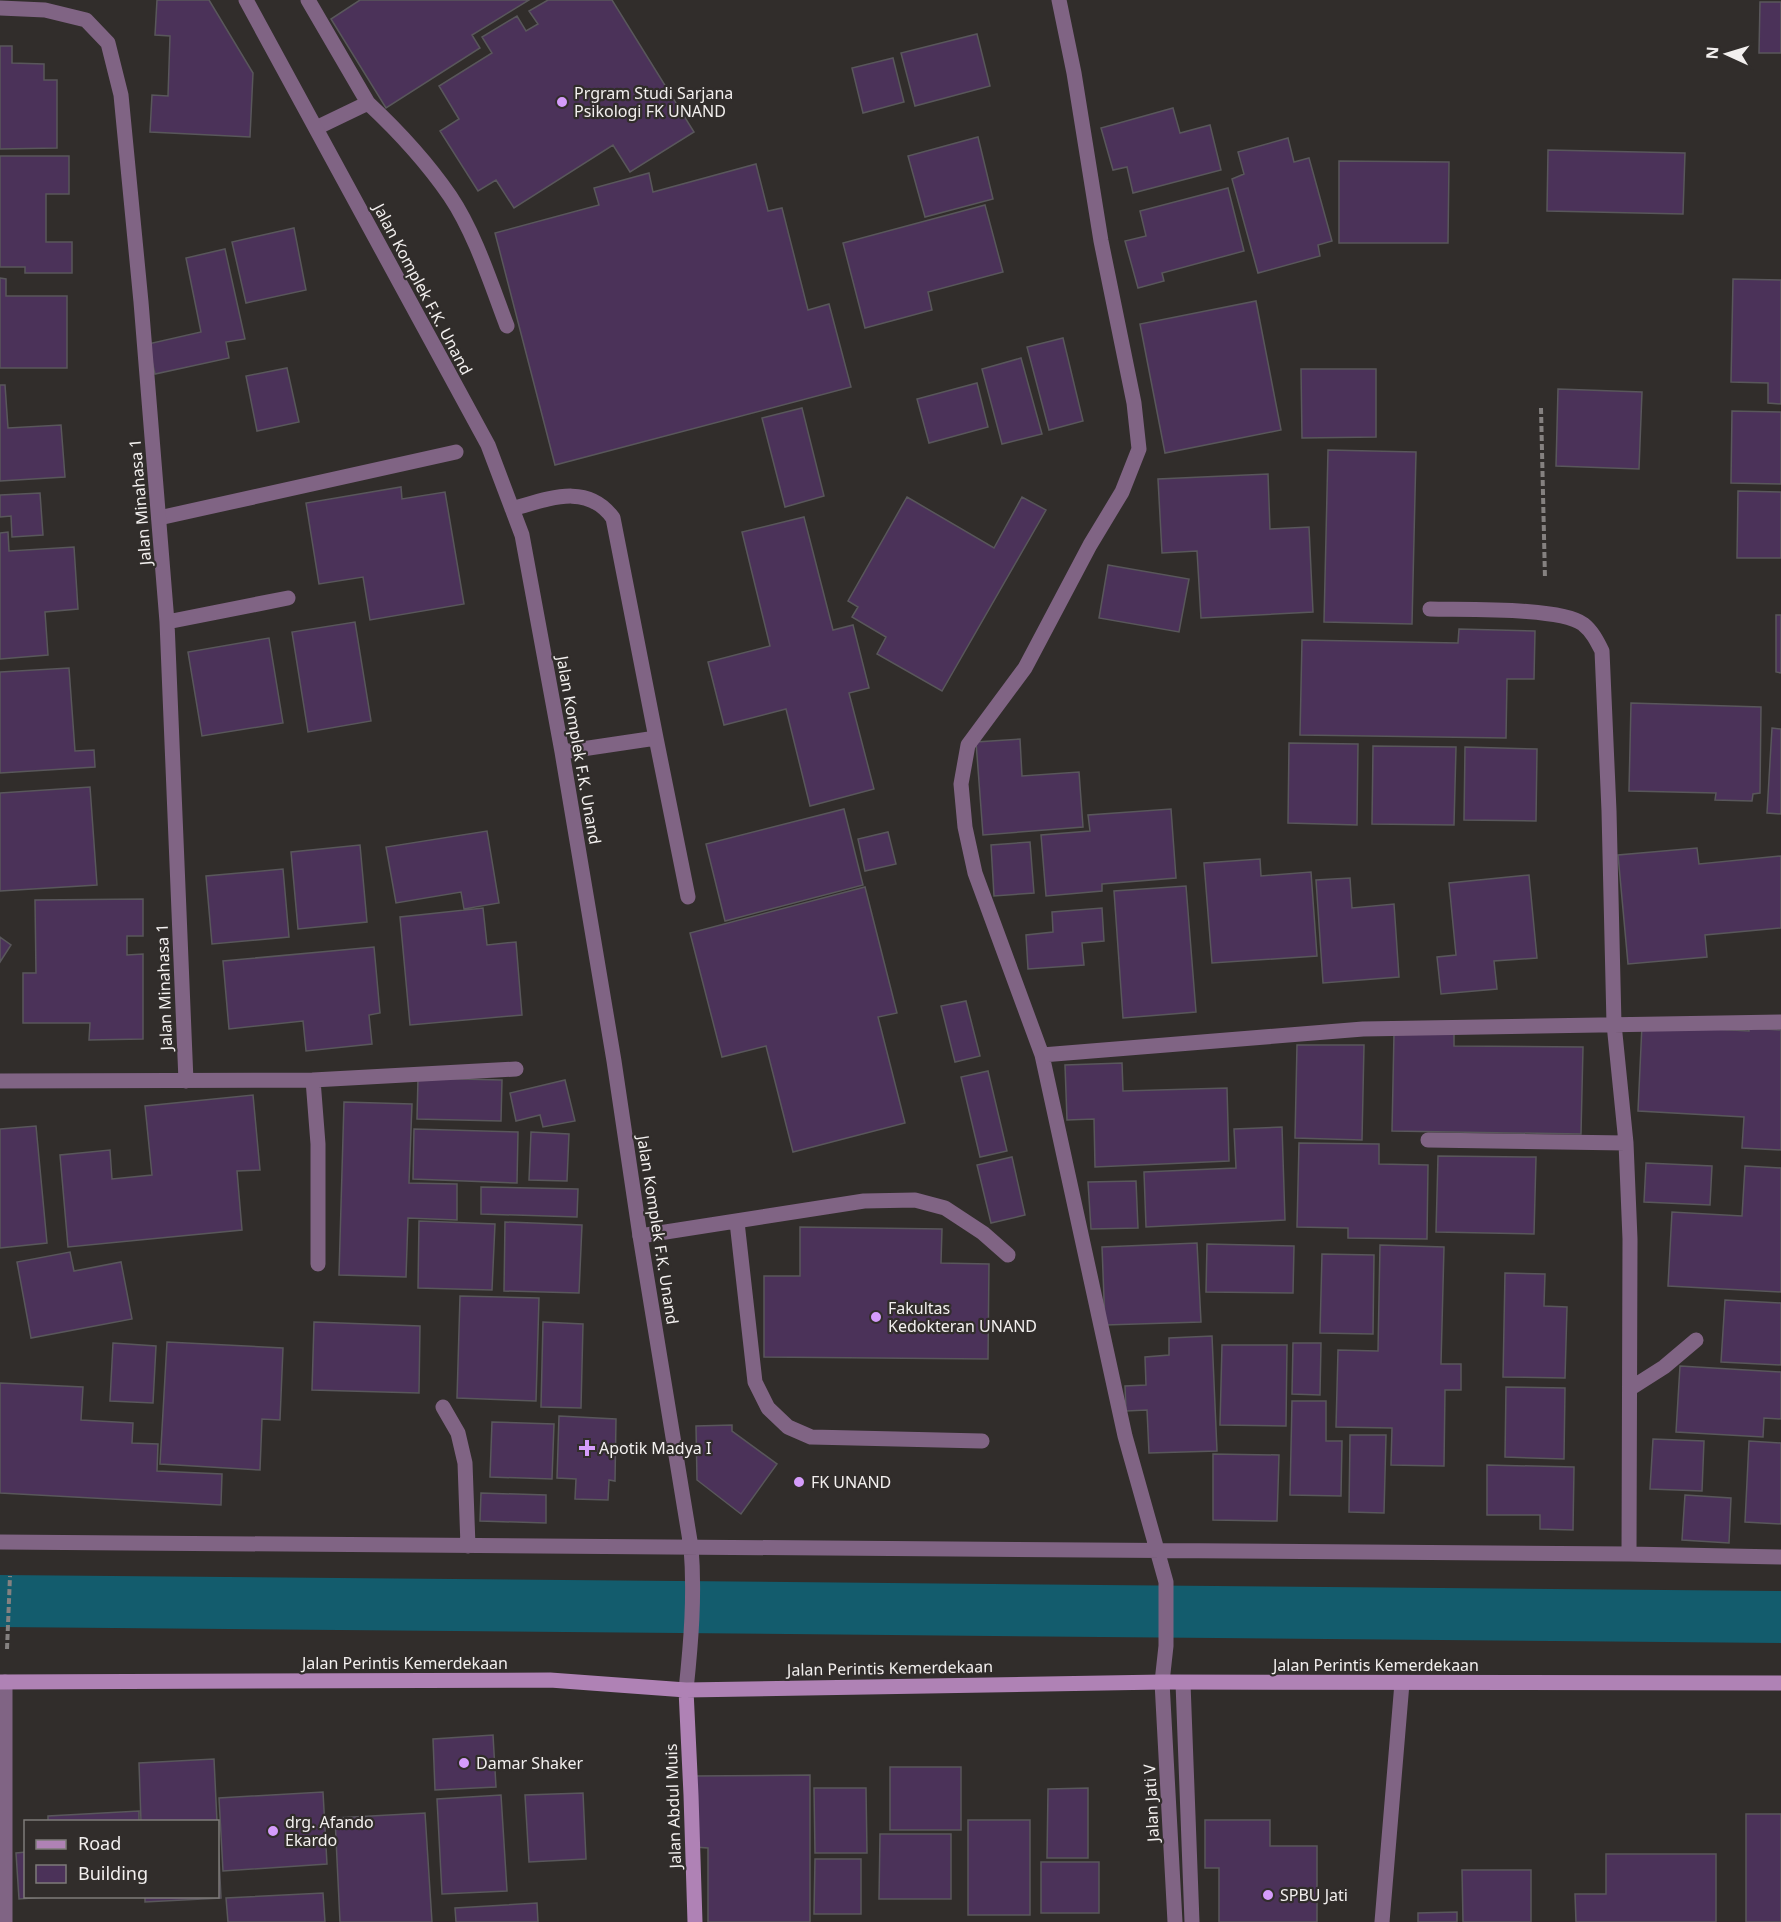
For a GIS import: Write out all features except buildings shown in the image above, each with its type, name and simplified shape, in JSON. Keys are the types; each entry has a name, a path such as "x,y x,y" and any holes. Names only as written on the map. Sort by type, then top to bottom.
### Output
{"main road":[{"name":"Jalan Perintis Kemerdekaan","path":"3,1682 550,1680 686,1690 1162,1682 1781,1683"},
{"name":"Jalan Abdul Muis","path":"686,1690 692,1795 695,1922"}],"street":[{"name":"Jalan Komplek F.K. Unand","path":"246,0 488,445 522,536 562,752 614,1060 640,1236 691,1547 690,1652 686,1690"},
{"path":"308,0 368,103 404,136 451,197 481,255 507,326"},
{"name":"Jalan Jati V","path":"1059,0 1074,73 1101,241 1134,404 1139,449 1122,492 1090,545 1025,668 969,745 961,784 965,827 975,873 1042,1055 1125,1436 1166,1582 1166,1646 1162,1682 1175,1922"},
{"name":"Jalan Minahasa 1","path":"0,8 45,10 86,20 108,43 121,95 167,622 186,1081"},
{"path":"316,128 368,103"},
{"path":"159,518 456,452"},
{"path":"512,509 571,495 590,499 604,507 613,518 688,897"},
{"path":"167,622 288,598"},
{"path":"1430,609 1545,613 1569,617 1583,624 1593,634 1602,651 1609,811 1614,1024 1626,1143 1630,1239 1629,1554"},
{"path":"562,752 656,738"},
{"path":"1042,1055 1363,1029 1781,1022"},
{"path":"0,1081 313,1080 516,1069"},
{"path":"313,1080 318,1144 318,1264"},
{"path":"1428,1140 1626,1143"},
{"path":"640,1236 864,1201 915,1200 945,1208 983,1233 1008,1255"},
{"path":"736,1222 755,1382 768,1408 788,1427 811,1437 982,1441"},
{"path":"1631,1388 1664,1367 1696,1340"},
{"path":"443,1407 458,1433 465,1462 468,1546"},
{"path":"6,1542 1781,1557"},
{"path":"3,1682 5,1922"},
{"path":"1183,1683 1192,1922"},
{"path":"1382,1922 1402,1683"}],"path":[{"path":"1540,408 1545,613"},
{"path":"3,1682 6,1542"}],"waterway":[{"path":"0,1601 1781,1617"}],"place":[{"name":"Prgram Studi Sarjana Psikologi FK UNAND","path":"562,102"},
{"name":"Fakultas Kedokteran UNAND","path":"876,1317"},
{"name":"Apotik Madya I","path":"587,1448"},
{"name":"FK UNAND","path":"799,1482"},
{"name":"Damar Shaker","path":"464,1763"},
{"name":"drg. Afando Ekardo","path":"273,1831"},
{"name":"SPBU Jati","path":"1268,1895"}]}
